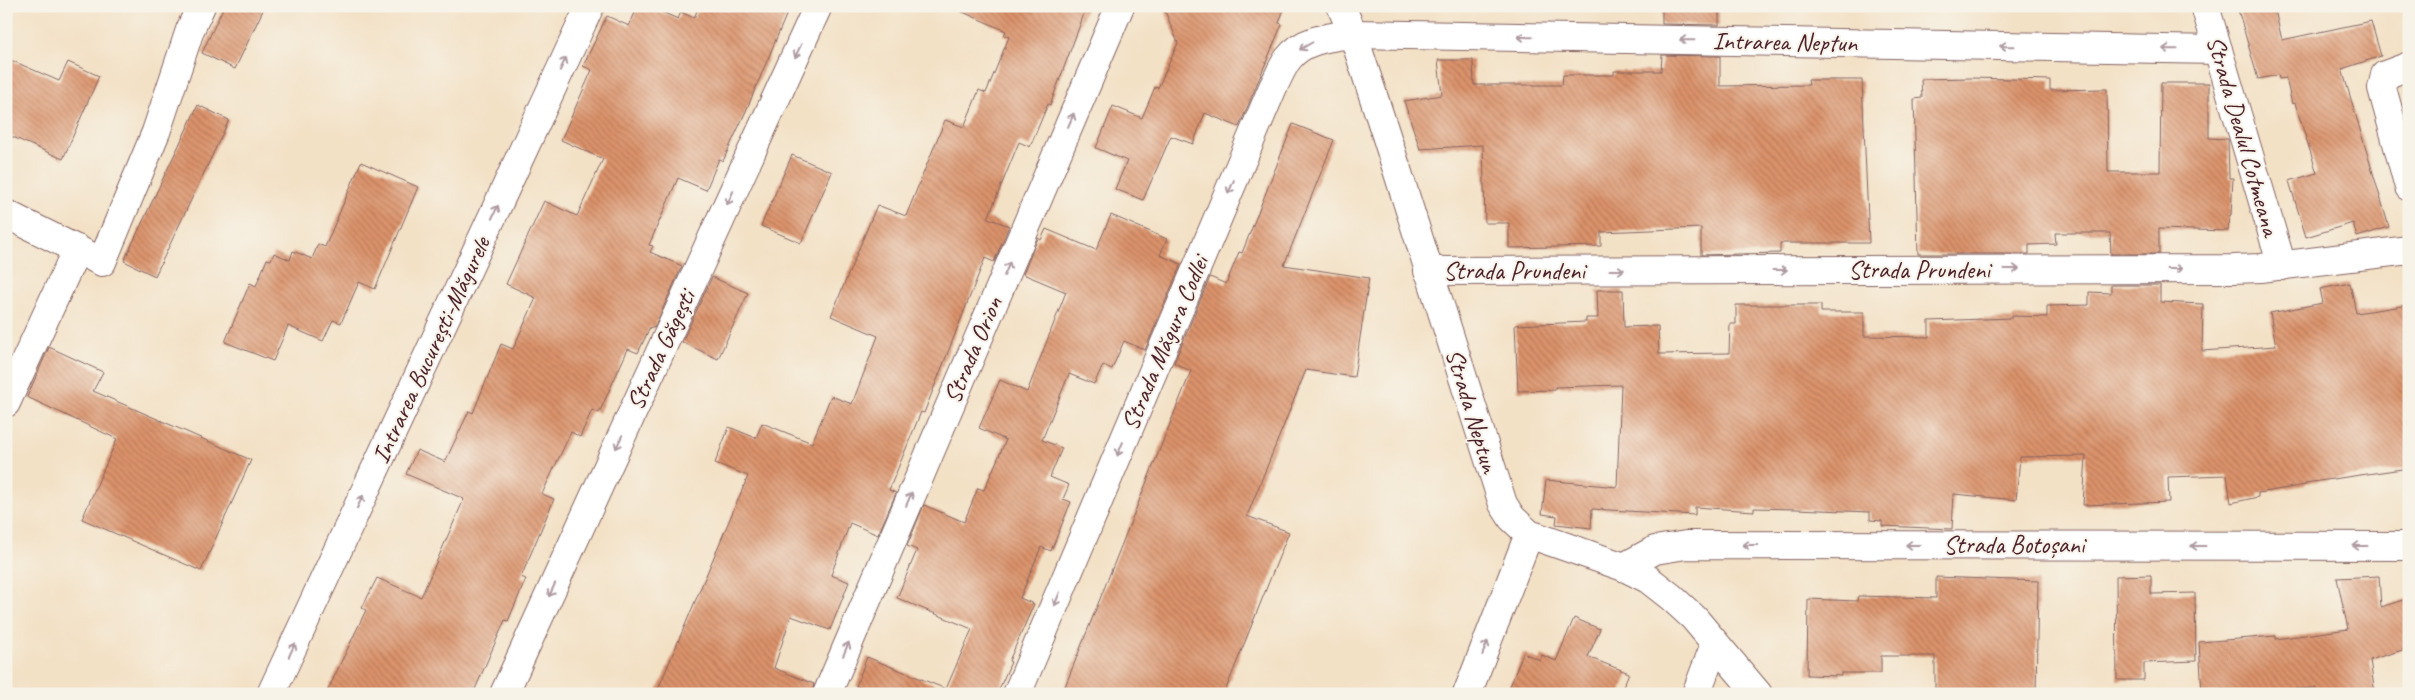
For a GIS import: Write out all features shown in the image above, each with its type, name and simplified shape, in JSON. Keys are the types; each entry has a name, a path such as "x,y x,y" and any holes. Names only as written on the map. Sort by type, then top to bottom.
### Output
{"street":[{"path":"6,214 102,262 156,132 190,30 201,6"},
{"name":"Intrarea București-Măgurele","path":"272,694 590,6"},
{"name":"Strada Găgești","path":"504,694 818,6"},
{"name":"Strada Orion","path":"827,694 1120,6"},
{"name":"Strada Neptun","path":"1341,6 1352,34 1497,491 1512,518 1529,534 1624,567 1648,580 1671,597 1758,694"},
{"name":"Strada Dealul Cotmeana","path":"2205,6 2282,266"},
{"name":"Intrarea Neptun","path":"1352,34 2218,50"},
{"name":"Strada Măgura Codlei","path":"1017,694 1273,87 1288,58 1305,45 1323,38 1352,34"},
{"path":"2409,66 2385,75 2382,88 2409,187"},
{"path":"6,403 77,249"},
{"name":"Strada Prundeni","path":"1428,271 2233,269 2282,266 2409,250"},
{"path":"1467,694 1529,534"},
{"name":"Strada Botoșani","path":"1624,567 1655,550 1686,545 2409,546"},
{"path":"1696,694 1715,644"}],"building":[{"path":"224,6 265,6 235,69 202,53"},
{"path":"638,6 648,6 678,19 681,12 694,18 699,6 790,6 746,111 723,161 719,159 706,190 678,178 649,245 653,246 650,252 682,266 654,328 650,327 638,353 628,349 599,413 592,410 580,437 571,432 542,494 554,499 521,577 526,579 508,621 505,620 473,694 326,694 366,610 362,608 377,578 421,597 464,499 406,474 417,450 445,462 469,411 473,413 501,344 513,349 536,298 506,284 544,201 577,216 603,159 561,140 592,70 583,66 607,16 629,26"},
{"path":"949,6 1087,6 1050,105 1048,104 1030,147 1019,142 988,218 1009,226 994,262 985,258 924,413 921,412 889,490 896,493 878,535 850,523 831,575 849,582 830,630 791,616 774,668 814,684 812,694 656,694 748,476 715,463 729,427 756,438 762,423 812,443 831,396 852,404 878,336 831,316 877,205 906,216 945,120 964,127 979,90 986,93 1009,37 1004,35 1006,31"},
{"path":"1163,6 1285,6 1279,23 1282,24 1239,127 1205,113 1193,144 1171,136 1143,200 1115,189 1127,161 1096,148 1113,106 1142,118 1155,87 1158,88 1178,43"},
{"path":"1662,6 1719,6 1719,25 1662,24"},
{"path":"2237,6 2274,6 2282,40 2371,21 2381,56 2342,69 2389,227 2357,237 2353,223 2306,237 2289,181 2317,173 2295,103 2292,104 2286,78 2279,79 2278,75 2258,79"},
{"path":"1662,55 1720,56 1720,86 1809,85 1808,80 1862,80 1869,243 1780,243 1780,253 1701,255 1701,228 1601,232 1601,246 1509,248 1509,223 1485,223 1483,145 1420,149 1404,101 1442,95 1438,60 1473,60 1474,85 1562,85 1563,75 1614,75 1614,71 1661,71"},
{"path":"6,58 59,81 68,62 99,76 63,159 6,134"},
{"path":"1921,79 2050,80 2050,90 2107,89 2108,172 2160,172 2161,83 2209,83 2209,138 2228,139 2229,178 2233,178 2228,231 2159,229 2159,254 2111,254 2110,233 2055,233 2056,244 2029,245 2029,254 1918,254 1914,99 1922,98"},
{"path":"198,105 229,120 155,276 124,261"},
{"path":"1293,124 1334,140 1284,265 1369,278 1354,377 1306,370 1247,516 1289,532 1224,694 1062,694 1191,371 1174,363 1210,277 1226,284 1239,252 1242,253"},
{"path":"792,155 832,172 801,243 761,226"},
{"path":"361,162 418,187 375,289 359,282 341,323 333,320 323,341 288,326 273,361 225,342 250,283 256,286 267,259 271,260 274,253 290,260 293,251 312,259 318,244 325,247"},
{"path":"1111,215 1167,239 1160,255 1181,264 1145,350 1124,341 1112,369 1103,365 1094,384 1069,374 1042,440 1062,448 1050,477 1069,485 1063,499 1071,502 1051,551 1041,547 1020,598 1034,604 997,694 874,694 856,686 867,657 946,689 972,629 897,598 917,550 907,546 924,505 964,522 978,488 984,490 1006,440 979,428 1000,380 1027,392 1066,292 1023,274 1038,238 1041,240 1046,229 1096,250"},
{"path":"712,277 748,293 718,359 682,342"},
{"path":"2350,283 2356,313 2409,305 2409,468 2305,483 2306,485 2258,493 2258,497 2231,503 2227,475 2168,477 2169,502 2083,505 2086,456 2020,457 2016,500 1954,494 1952,529 1882,526 1882,521 1870,520 1870,512 1796,509 1754,508 1754,511 1695,507 1695,515 1592,509 1591,528 1556,524 1557,516 1542,514 1546,480 1617,487 1621,385 1555,387 1555,390 1518,391 1515,325 1586,322 1586,318 1598,318 1597,290 1623,290 1624,327 1658,326 1659,354 1729,353 1730,324 1736,324 1736,305 1821,305 1821,312 1864,312 1864,336 1929,337 1929,321 2012,318 2012,316 2047,317 2047,306 2089,305 2089,292 2111,293 2111,285 2160,285 2160,302 2203,304 2202,351 2276,346 2270,313 2323,303 2320,289"},
{"path":"49,347 103,372 93,391 251,460 201,571 82,519 117,439 27,397"},
{"path":"2151,575 2151,594 2195,593 2196,661 2144,663 2144,680 2117,680 2116,576"},
{"path":"2379,576 2381,607 2409,598 2409,648 2370,660 2375,694 2316,694 2316,688 2202,694 2199,642 2276,636 2276,639 2348,629 2337,578"},
{"path":"1936,577 2038,581 2036,694 1935,694 1935,656 1881,656 1881,673 1841,673 1841,676 1807,675 1808,599 1857,601 1858,596 1936,598"},
{"path":"1574,618 1600,629 1588,657 1629,673 1620,694 1507,694 1523,653 1540,660 1542,655 1556,661"}]}
